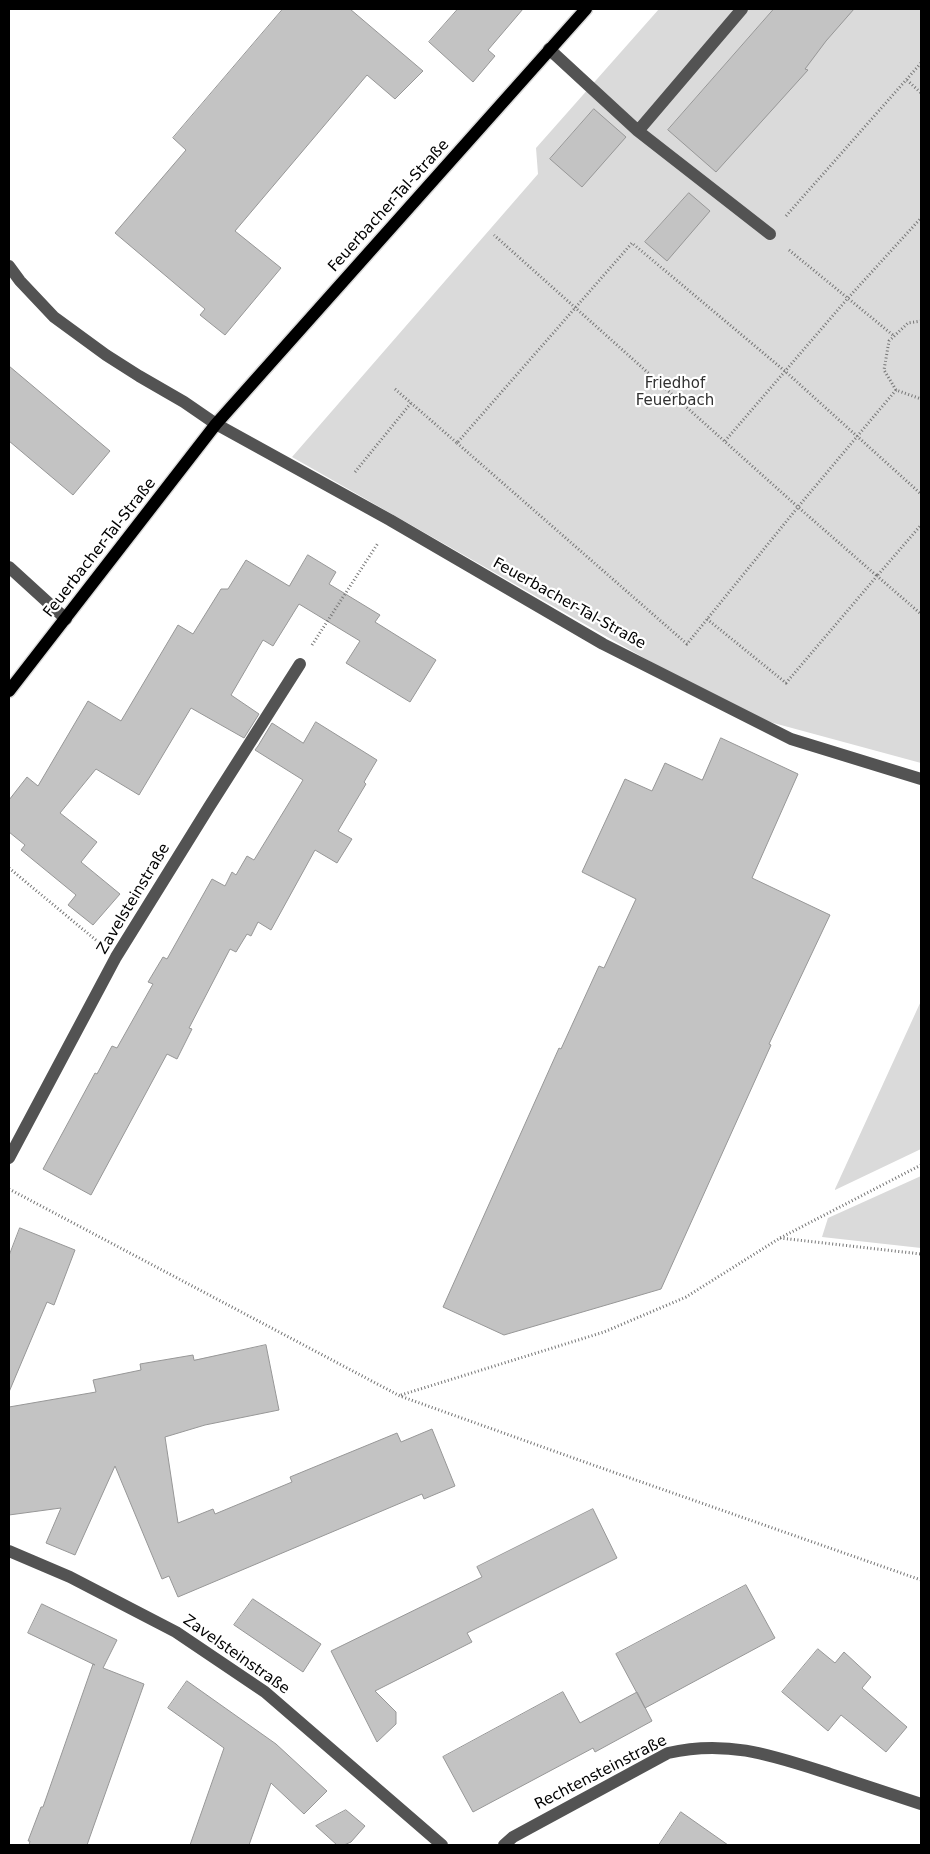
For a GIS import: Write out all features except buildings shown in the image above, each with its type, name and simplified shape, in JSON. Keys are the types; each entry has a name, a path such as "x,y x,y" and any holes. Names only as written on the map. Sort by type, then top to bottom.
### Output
{"main road":[{"name":"Feuerbacher-Tal-Straße","path":"9,691 216,424 586,9"}],"street":[{"path":"638,130 742,9"},
{"path":"549,49 638,130 770,234"},
{"path":"9,266 20,282 54,317 106,355 184,402 216,424"},
{"name":"Feuerbacher-Tal-Straße","path":"216,424 390,520 603,644 791,739 921,779"},
{"path":"9,567 66,619"},
{"name":"Zavelsteinstraße","path":"9,1158 116,957 300,664"},
{"name":"Zavelsteinstraße","path":"9,1551 70,1577 176,1632 265,1692 442,1845"},
{"name":"Rechtensteinstraße","path":"504,1845 513,1837 668,1753 688,1749 710,1747 744,1750 782,1758 921,1804"}],"path":[{"path":"894,336 770,234 921,63"},
{"path":"907,80 921,92"},
{"path":"725,441 848,298 921,218"},
{"path":"494,235 798,507 921,614"},
{"path":"458,443 632,243 786,372 921,494"},
{"path":"921,321 908,323 889,341 884,370 896,390 921,399"},
{"path":"395,389 687,644 896,390"},
{"path":"366,458 411,403"},
{"path":"300,664 380,540 390,520"},
{"path":"707,619 786,683 921,526"},
{"path":"9,868 116,957"},
{"path":"400,1396 604,1332 686,1297 780,1238 921,1165"},
{"path":"9,1189 400,1396 921,1580"},
{"path":"780,1238 921,1254"}],"green space":[{"name":"Friedhof Feuerbach","path":"659,9 921,9 921,763 744,715 292,457 538,174 536,148"},
{"path":"921,1001 921,1149 835,1190 835,1189"},
{"path":"921,1176 921,1248 822,1237 828,1218"}]}
